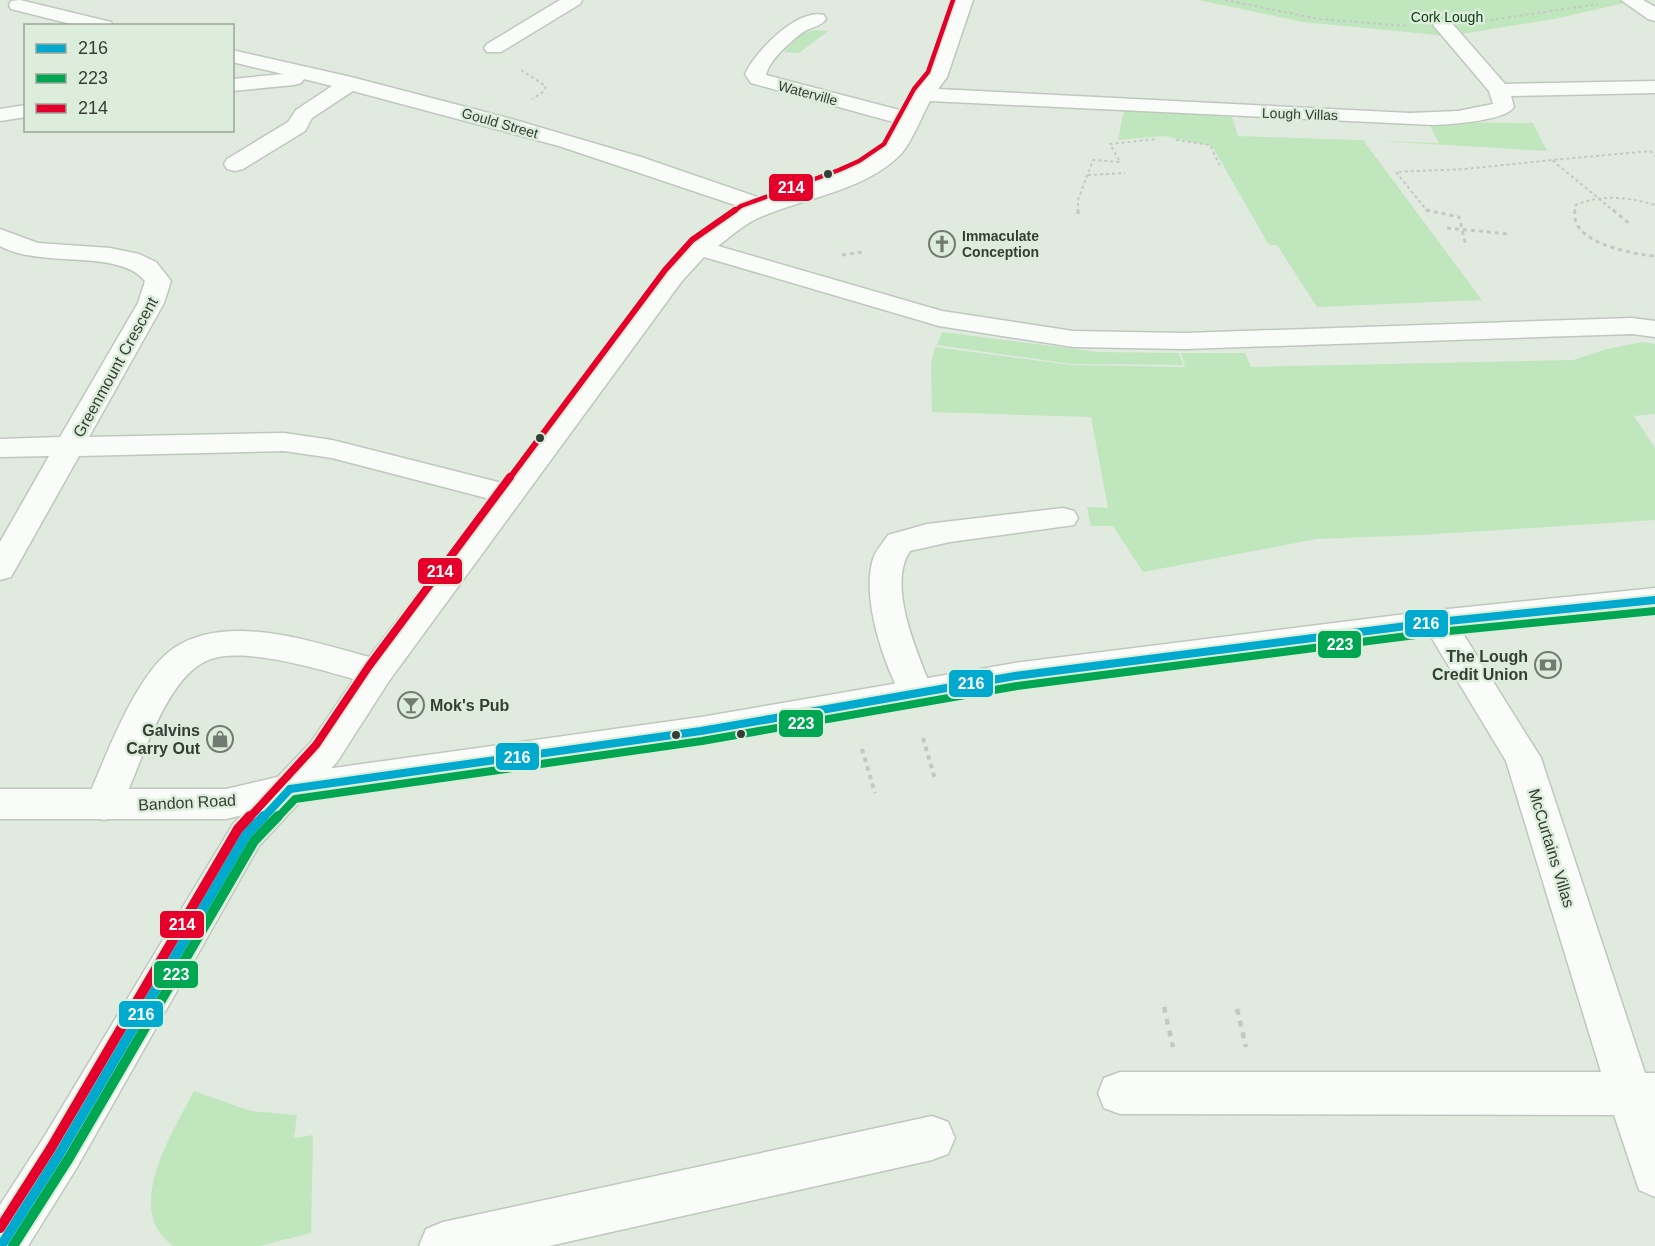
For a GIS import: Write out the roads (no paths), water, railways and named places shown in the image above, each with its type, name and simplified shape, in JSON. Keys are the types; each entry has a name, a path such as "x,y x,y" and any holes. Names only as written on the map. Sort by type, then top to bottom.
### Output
{"street":[{"path":"494,48 573,0"},
{"path":"1,1246 60,1154 246,835 324,752 377,672 673,276 699,248 732,224 764,207 820,189 864,170 892,151 911,120 923,94 937,77 964,0"},
{"path":"1630,0 1655,15"},
{"path":"15,7 95,24"},
{"name":"Waterville","path":"817,19 803,23 794,30 758,67 755,74 758,79 911,120"},
{"path":"1443,25 1499,90 1655,87"},
{"name":"Gould Street","path":"234,56 421,100 687,178 764,207"},
{"path":"234,85 323,77"},
{"path":"235,164 297,126 303,114 351,83"},
{"name":"Lough Villas","path":"923,94 1231,111 1425,118 1480,115 1504,107 1499,90"},
{"path":"0,115 24,111"},
{"name":"Greenmount Crescent","path":"0,236 17,247 28,250 122,258 140,262 158,279 158,289 151,303 0,569"},
{"path":"699,248 939,318 1073,339 1185,341 1632,326 1655,329"},
{"path":"0,448 284,442 308,444 508,494"},
{"path":"916,692 892,623 885,578 890,555 900,543 923,536 1063,518"},
{"name":"Bandon Road","path":"0,804 226,804 290,789 701,730 1015,676 1438,622 1655,600"},
{"name":"McCurtains Villas","path":"1438,622 1523,758 1642,1093 1655,1174"},
{"path":"104,805 157,688 179,662 200,648 225,644 284,649 377,672"},
{"path":"1120,1093 1642,1093"},
{"path":"443,1246 932,1138"}],"place":[{"name":"Immaculate Conception","path":"942,244"},
{"name":"The Lough Credit Union","path":"1548,665"},
{"name":"Mok's Pub","path":"411,705"},
{"name":"Galvins Carry Out","path":"220,739"}],"park label":[{"name":"Cork Lough","path":"1447,17"}]}
